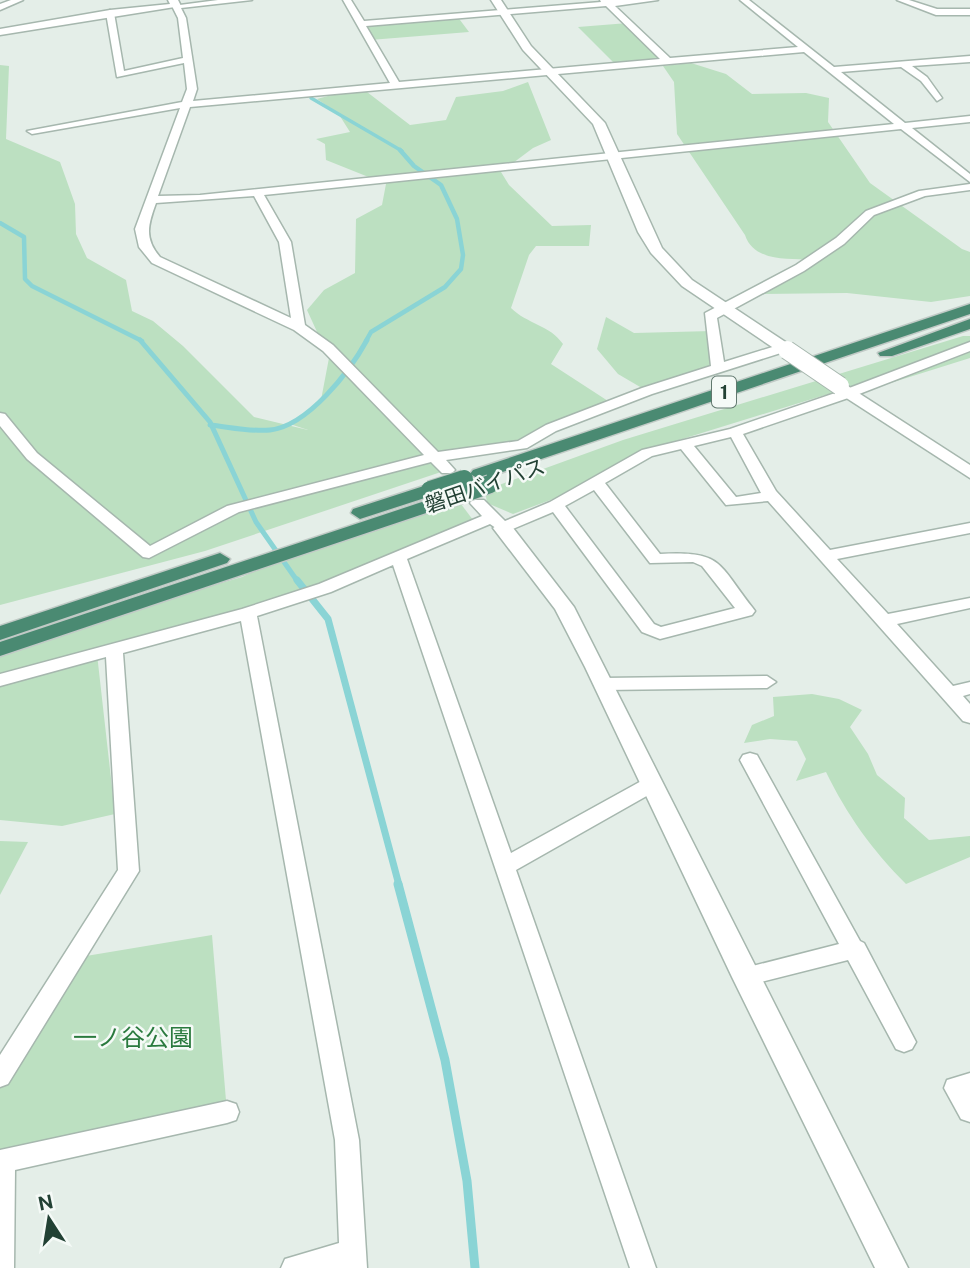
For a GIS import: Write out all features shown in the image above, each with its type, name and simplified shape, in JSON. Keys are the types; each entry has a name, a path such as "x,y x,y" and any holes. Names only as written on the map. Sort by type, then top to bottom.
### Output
{"highway":[{"name":"磐田バイパス","path":"484,480 970,307"},
{"name":"磐田バイパス","path":"0,633 965,326"},
{"name":"磐田バイパス","path":"0,649 435,496"}],"street":[{"path":"0,7 19,0"},
{"path":"0,32 174,3 248,0"},
{"path":"347,0 396,85"},
{"path":"360,24 500,6 654,0"},
{"path":"744,0 970,179"},
{"path":"901,0 936,12 970,12"},
{"path":"606,2 667,61"},
{"path":"174,3 182,18 192,89 141,229 145,247 156,260 299,327 328,348 447,470"},
{"path":"500,6 527,48 599,123 645,232 656,250 687,283 970,474"},
{"path":"110,13 120,75 187,60"},
{"path":"32,131 188,104 806,49"},
{"path":"833,70 970,59"},
{"path":"902,64 924,79 937,98"},
{"path":"152,200 257,192 970,119"},
{"path":"718,369 710,316 800,268 841,241 870,213 923,193 970,187"},
{"path":"257,192 283,237 299,327"},
{"path":"0,680 248,613 325,589 398,556 556,505 647,453 735,432 970,346"},
{"path":"0,417 32,456 149,553 233,509 263,499 434,457 522,445 563,424 718,369 785,349"},
{"path":"735,432 772,496 970,716"},
{"path":"685,445 732,502 772,496"},
{"path":"556,505 649,628 660,633 746,611 708,562 694,557 656,559 596,482"},
{"path":"478,503 564,607 745,977 892,1268"},
{"path":"826,556 970,528"},
{"path":"398,556 643,1268"},
{"path":"884,621 970,603"},
{"path":"248,613 347,1140 353,1260 294,1268"},
{"path":"0,1076 129,871 114,649"},
{"path":"603,684 767,682"},
{"path":"948,693 970,688"},
{"path":"750,760 856,949 904,1042"},
{"path":"505,866 652,784"},
{"path":"745,977 856,949"},
{"path":"970,1084 957,1088 970,1111"},
{"path":"1,1268 1,1161 228,1112"}],"green space":[{"path":"457,16 469,32 370,40 363,24"},
{"path":"628,23 667,61 616,65 578,27"},
{"path":"691,63 726,74 752,94 806,93 829,98 828,122 870,183 970,252 970,296 931,302 847,293 753,294 811,260 772,257 749,244 677,134 674,82 663,66"},
{"path":"0,65 9,66 6,139 60,162 75,204 76,234 87,258 126,280 132,311 153,321 183,346 254,417 308,430 290,424 321,400 329,358 307,310 324,290 355,273 356,219 382,205 386,184 326,160 325,144 316,139 350,132 338,113 317,99 339,93 367,92 410,125 446,120 456,97 503,91 528,82 551,140 533,148 501,172 509,185 552,226 591,225 589,246 536,246 529,255 511,308 552,333 563,344 551,364 608,401 515,446 475,447 432,453 447,470 205,551 0,605"},
{"path":"606,317 634,333 712,331 718,369 647,391 618,374 597,349"},
{"path":"970,336 970,358 865,391 825,395 663,445 593,484 513,514 487,503 485,490 623,440"},
{"path":"458,500 476,524 325,588 97,654 115,814 62,826 0,820 0,653 36,637 242,577 317,542"},
{"path":"812,694 839,699 862,710 850,727 868,754 877,775 905,798 904,818 929,840 970,836 970,857 906,884 861,831 826,772 796,781 806,759 797,741 770,739 744,743 752,725 774,716 773,697"},
{"path":"0,841 28,842 0,895"},
{"name":"一ノ谷公園","path":"212,935 227,1112 0,1152 0,1076 74,958"}],"waterway":[{"path":"311,98 402,151"},
{"path":"366,341 371,332 445,287 461,269 463,255 457,219 441,185 414,166 400,150"},
{"path":"0,223 24,237 25,279 32,286 140,340"},
{"path":"140,340 211,425"},
{"path":"211,425 270,430 299,419 339,381 367,340"},
{"path":"211,425 256,522 298,582"},
{"path":"297,580 328,619 399,885"},
{"path":"398,884 445,1060 467,1181 475,1268"}]}
